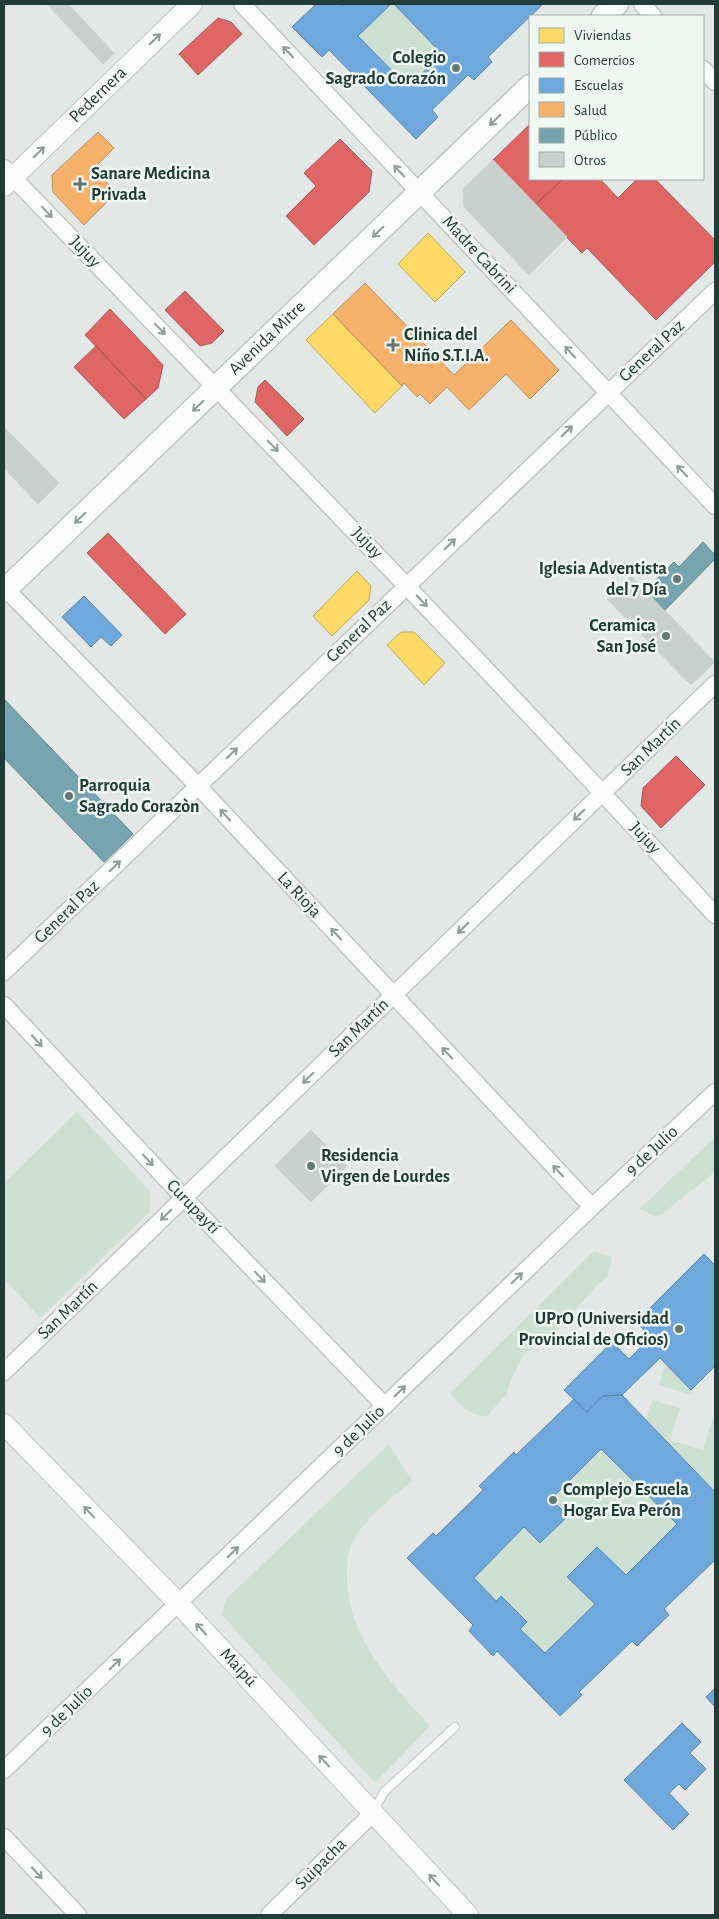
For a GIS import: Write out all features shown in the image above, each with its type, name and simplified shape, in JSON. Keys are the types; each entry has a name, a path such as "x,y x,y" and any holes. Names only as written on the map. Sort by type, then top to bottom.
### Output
{"main road":[{"path":"605,15 617,4"},
{"name":"Avenida Mitre","path":"4,589 529,87"}],"street":[{"name":"Pedernera","path":"7,177 192,4"},
{"name":"Madre Cabrini","path":"242,4 715,506"},
{"path":"642,4 652,15"},
{"path":"704,70 715,82"},
{"name":"Jujuy","path":"7,177 217,387 407,585 603,792 715,915"},
{"name":"General Paz","path":"4,972 715,291"},
{"name":"La Rioja","path":"4,589 198,786 592,1207"},
{"name":"San Martín","path":"4,1372 715,684"},
{"name":"Curupaytí","path":"4,1005 184,1198 384,1406"},
{"name":"9 de Julio","path":"4,1770 592,1207 715,1092"},
{"name":"Maipú","path":"4,1424 178,1604 468,1915"},
{"name":"Suipacha","path":"269,1915 373,1813"},
{"path":"4,1837 78,1915"}],"lane":[{"path":"373,1813 384,1792 455,1727"}],"green space":[{"path":"391,4 394,4 442,54 408,87 358,36"},
{"path":"77,1112 150,1191 150,1212 40,1318 4,1278 4,1183"},
{"path":"715,1137 715,1171 709,1177 662,1214 654,1216 639,1209"},
{"path":"594,1251 612,1257 608,1276 597,1285 559,1329 524,1355 512,1377 507,1393 486,1417 469,1411 462,1406 450,1393"},
{"path":"665,1363 693,1388 691,1395 659,1385"},
{"path":"652,1400 680,1408 670,1440 703,1450 713,1417 715,1418 715,1492 646,1420"},
{"path":"389,1444 412,1481 374,1514 355,1537 348,1559 348,1595 362,1637 373,1657 400,1693 430,1726 375,1783 221,1614 227,1598"},
{"path":"601,1449 677,1524 626,1575 597,1547 567,1577 595,1604 545,1653 520,1629 527,1622 496,1601 474,1578 524,1527 540,1543 567,1516 551,1499"}],"building: Viviendas":[{"path":"428,233 465,272 435,302 398,264"},
{"path":"333,314 402,386 375,413 306,340"},
{"path":"357,571 371,586 369,600 332,636 313,616"},
{"path":"401,632 414,632 445,663 424,685 387,645"}],"building: Comercios":[{"path":"218,18 231,22 242,34 198,75 179,54"},
{"path":"529,125 529,180 562,180 535,205 493,160"},
{"path":"340,139 372,171 369,192 314,245 286,216 316,186 304,173"},
{"path":"562,180 601,180 618,198 636,180 656,180 715,240 715,262 656,320 587,248 582,253 535,205"},
{"path":"185,291 224,331 212,343 200,346 165,310"},
{"path":"110,309 163,365 158,388 146,399 85,335"},
{"path":"96,346 146,399 124,419 74,367"},
{"path":"265,380 304,419 287,436 255,402 258,387"},
{"path":"108,533 186,614 165,634 87,553"},
{"path":"676,756 705,785 661,828 641,806 643,788"}],"building: Escuelas":[{"name":"Colegio Sagrado Corazón","path":"316,4 341,4 342,6 344,4 391,4 358,36 408,87 442,54 394,4 543,4 532,15 529,15 529,17 488,57 492,62 474,80 468,75 432,110 438,117 416,139 329,50 322,57 292,27"},
{"path":"84,596 122,635 111,646 101,637 91,647 62,617"},
{"name":"UPrO (Universidad Provincial de Oficios)","path":"704,1254 715,1265 715,1366 691,1390 660,1358 622,1395 603,1396 587,1412 564,1390 612,1342 629,1359 651,1337 636,1322"},
{"path":"622,1395 715,1492 715,1560 664,1609 669,1615 637,1646 632,1641 579,1692 582,1695 560,1716 497,1651 493,1656 469,1631 473,1625 407,1558 433,1533 436,1536 483,1490 479,1486 514,1452 516,1455 574,1399 587,1412 603,1396","holes":["601,1449 677,1524 626,1575 597,1547 567,1577 595,1604 545,1653 520,1629 527,1622 501,1596 496,1601 474,1578 524,1527 540,1543 568,1516 551,1499"]},
{"path":"715,1688 715,1707 706,1697"},
{"path":"682,1723 701,1742 690,1753 706,1769 685,1790 679,1784 669,1793 689,1814 673,1830 624,1780"}],"building: Salud":[{"name":"Sanare Medicina Privada","path":"98,132 114,148 94,168 116,193 84,225 53,192 52,175"},
{"name":"Clinica del Niño S.T.I.A.","path":"365,283 454,375 511,320 559,370 530,399 506,374 469,410 447,387 430,404 420,394 417,397 404,383 402,386 333,314"}],"building: Público":[{"name":"Iglesia Adventista del 7 Día","path":"703,542 715,555 715,559 665,610 645,591 674,562 679,567"},
{"name":"Parroquia Sagrado Corazòn","path":"4,699 133,834 104,862 4,758"}],"building: Otros":[{"path":"47,4 68,4 114,53 103,64"},
{"path":"493,160 567,237 529,275 464,207 463,189"},
{"path":"4,427 59,483 38,504 4,468"},
{"name":"Ceramica San José","path":"631,576 715,662 691,685 607,599"},
{"name":"Residencia Virgen de Lourdes","path":"311,1130 347,1166 311,1202 275,1166"}],"place":[{"name":"Colegio Sagrado Corazón","path":"456,68"},
{"name":"Sanare Medicina Privada","path":"80,184"},
{"name":"Clinica del Niño S.T.I.A.","path":"393,345"},
{"name":"Iglesia Adventista del 7 Día","path":"677,579"},
{"name":"Ceramica San José","path":"666,636"},
{"name":"Parroquia Sagrado Corazòn","path":"69,796"},
{"name":"Residencia Virgen de Lourdes","path":"311,1166"},
{"name":"UPrO (Universidad Provincial de Oficios)","path":"679,1329"},
{"name":"Complejo Escuela Hogar Eva Perón","path":"553,1500"}]}
